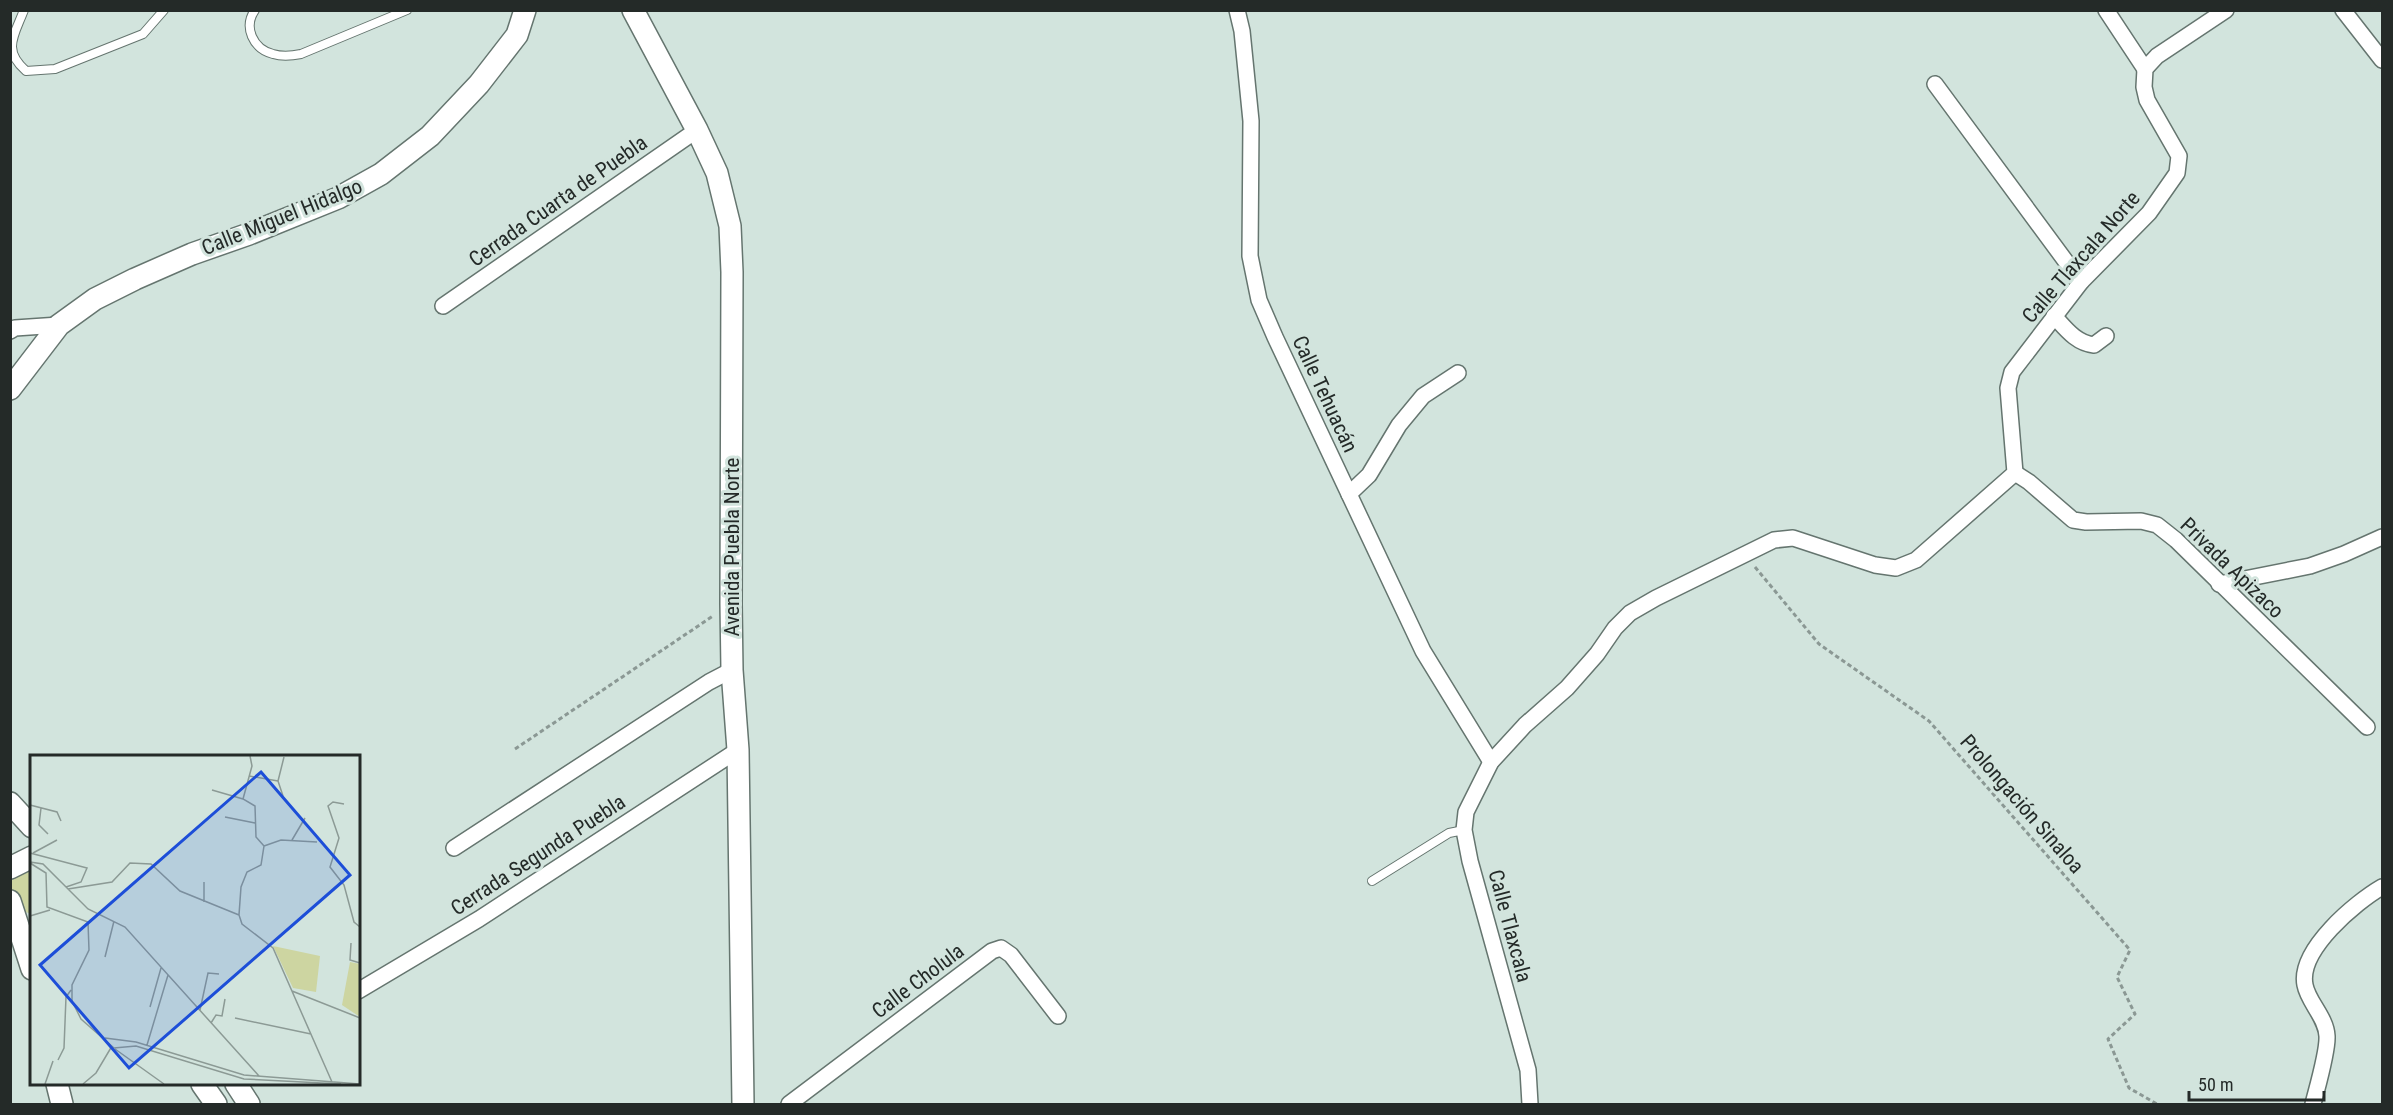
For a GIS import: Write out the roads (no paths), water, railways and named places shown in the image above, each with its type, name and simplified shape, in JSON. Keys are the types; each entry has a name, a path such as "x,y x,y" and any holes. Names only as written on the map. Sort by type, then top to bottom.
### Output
{"street":[{"name":"Calle Miguel Hidalgo","path":"10,389 59,325 95,299 192,254 338,198 381,174 430,136 479,84 517,35 525,10"},
{"name":"Avenida Puebla Norte","path":"633,10 697,130 717,173 730,226 732,272 731,604 732,670 738,750 743,1104"},
{"name":"Calle Tehuacán","path":"1237,10 1242,31 1251,111 1250,256 1259,300 1423,651 1491,762"},
{"path":"2106,10 2145,69 2157,56 2226,10"},
{"path":"2343,10 2382,60"},
{"name":"Calle Tlaxcala Norte","path":"2015,473 2008,388 2012,372 2081,282 2150,213 2177,173 2179,156 2147,100 2144,87 2145,69"},
{"path":"1935,84 2081,282"},
{"name":"Cerrada Cuarta de Puebla","path":"443,306 697,130"},
{"path":"2054,316 2077,340 2086,344 2094,345 2106,336"},
{"path":"10,330 59,325"},
{"path":"1349,494 1369,475 1399,425 1423,396 1458,373"},
{"path":"1491,762 1525,726 1567,688 1597,654 1615,627 1630,613 1656,598 1774,540 1793,538 1875,565 1896,568 1916,560 2015,473"},
{"name":"Privada Apizaco","path":"2015,473 2029,482 2073,520 2086,522 2141,521 2157,525 2176,540 2367,727"},
{"path":"2219,584 2310,566 2382,537"},
{"path":"454,848 709,682 732,670"},
{"name":"Cerrada Segunda Puebla","path":"360,990 479,919 738,750"},
{"name":"Calle Tlaxcala","path":"1491,762 1466,812 1464,830 1470,861 1528,1070 1530,1104"},
{"path":"10,803 30,825"},
{"path":"10,867 30,858"},
{"path":"2313,1104 2327,1036 2305,986 2305,972 2311,958 2333,926 2364,898 2382,887"},
{"path":"18,909 30,960"},
{"name":"Calle Cholula","path":"789,1104 992,951 1001,948 1011,955 1058,1016"},
{"path":"57,1085 62,1104"},
{"path":"203,1085 216,1104"},
{"path":"237,1085 249,1104"}],"lane":[{"path":"24,10 11,43 12,56 26,71 37,72 55,69 143,34 164,10"},
{"path":"255,10 249,19 250,33 258,45 270,54 287,56 301,54 407,10"},
{"path":"1372,881 1449,833 1464,830"}]}
